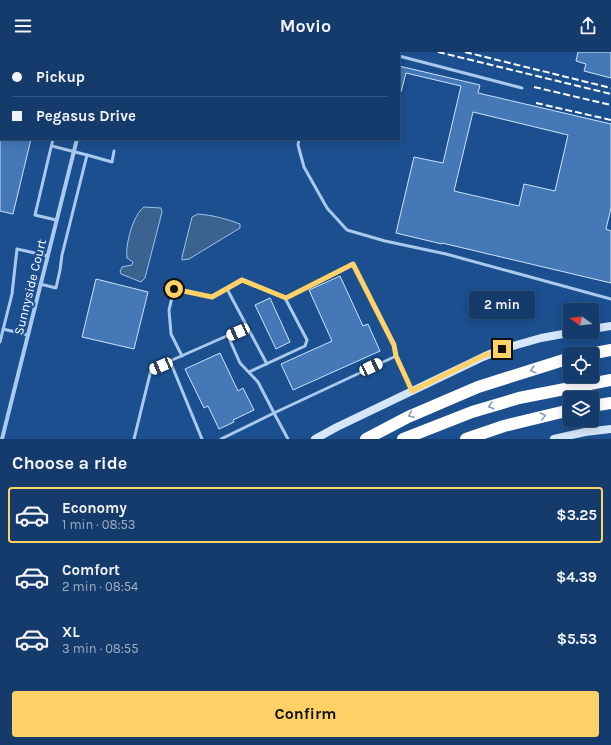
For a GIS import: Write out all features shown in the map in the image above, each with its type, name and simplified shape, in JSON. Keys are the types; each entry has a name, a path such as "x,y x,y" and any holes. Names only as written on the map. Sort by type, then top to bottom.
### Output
{"highway":[{"path":"599,352 611,350"},
{"path":"366,439 408,416 478,386 563,360"},
{"path":"403,439 472,412 520,398 611,380"},
{"path":"599,405 611,404"},
{"path":"466,439 504,426 563,412"}],"street":[{"name":"Sunnyside Court","path":"2,439 2,427 28,335 77,140"},
{"path":"599,328 611,326"},
{"path":"315,439 483,356 541,338 563,334"},
{"path":"554,439 585,432 611,429"}],"lane":[{"path":"400,56 522,88"},
{"path":"54,140 35,215 56,220"},
{"path":"298,140 304,167 328,208 347,230 385,241 446,254 611,299"},
{"path":"52,146 112,162 114,151"},
{"path":"40,284 56,288 62,255 87,155"},
{"path":"0,342 12,294 18,249 48,256"},
{"path":"286,298 353,264 394,345 396,356 412,391"},
{"path":"182,356 171,334 169,310 174,289 212,297 242,280 286,298 308,340 305,346 250,372"},
{"path":"227,289 267,364"},
{"path":"134,439 151,370 247,327"},
{"path":"3,329 28,335"},
{"path":"228,336 240,363 258,382 288,439"},
{"path":"221,439 396,356"},
{"path":"170,361 202,439"}],"water":[{"path":"144,207 161,208 162,212 145,278 141,282 121,274 120,272 122,267 132,265 133,262 127,258 127,246 133,223"},
{"path":"198,214 230,220 240,224 240,228 189,259 182,260 192,217"}],"building":[{"path":"578,52 611,52 611,78 584,71 586,64 576,61"},
{"path":"400,66 480,85 478,93 611,124 611,208 606,229 611,231 611,283 396,233 414,157 443,163 461,86 406,73 401,92","holes":["473,112 568,135 555,191 524,184 519,206 454,191"]},
{"path":"0,140 31,140 13,214 0,211"},
{"path":"340,276 363,326 368,324 380,351 293,390 281,364 332,341 309,290"},
{"path":"96,279 148,292 134,349 82,337"},
{"path":"270,298 290,342 276,349 255,305"},
{"path":"220,353 238,391 243,388 254,410 233,420 234,422 219,429 208,406 204,408 185,369"}],"railway":[{"path":"438,52 611,94"},
{"path":"465,52 611,88"},
{"path":"534,87 611,105"},
{"path":"536,103 611,120"}],"route":[{"path":"174,289 212,297 242,280 286,298 353,264 394,345 396,356 412,391 483,356 502,349"}]}
